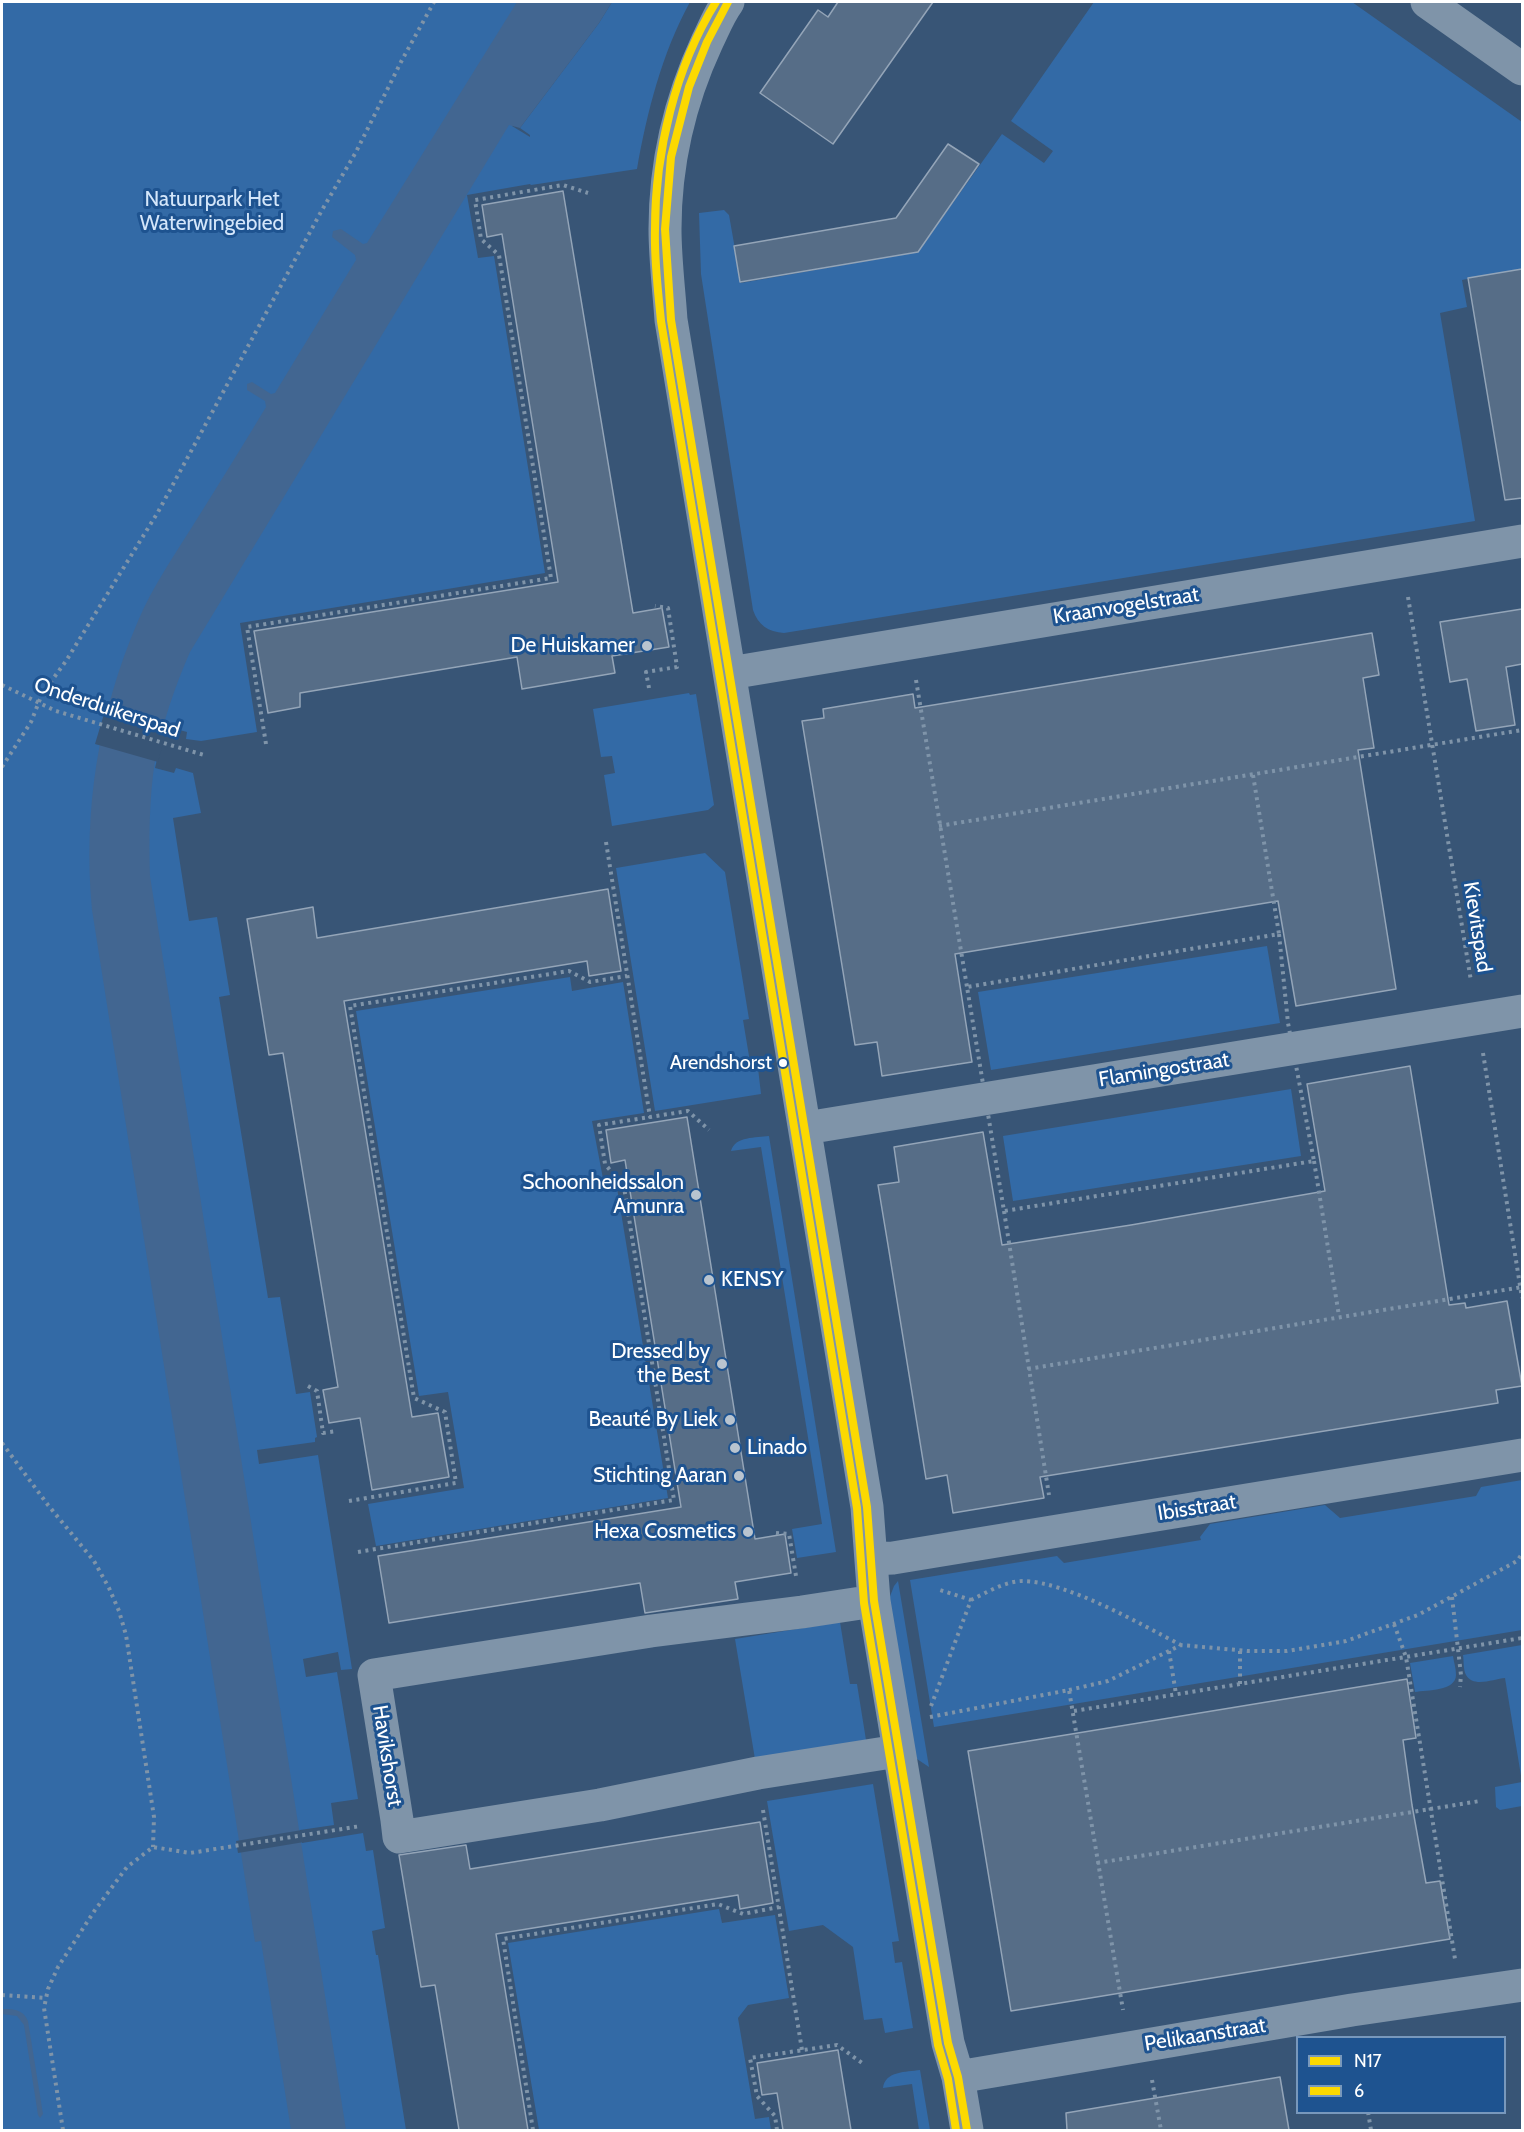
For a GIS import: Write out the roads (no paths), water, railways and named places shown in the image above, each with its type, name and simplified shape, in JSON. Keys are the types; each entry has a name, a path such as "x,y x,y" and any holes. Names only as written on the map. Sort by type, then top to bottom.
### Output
{"street":[{"path":"728,2 700,56 685,95 671,158 665,231 671,320 867,1507 882,1558 874,1601 948,2043 958,2077 967,2130"},
{"path":"1427,2 1522,69"},
{"name":"Kraanvogelstraat","path":"730,672 1522,541"},
{"name":"Flamingostraat","path":"806,1128 1522,1011"},
{"name":"Ibisstraat","path":"882,1558 1055,1532 1522,1455"},
{"name":"Havikshorst","path":"874,1601 651,1631 374,1675 399,1837 600,1805 758,1773 898,1751"},
{"name":"Pelikaanstraat","path":"958,2077 1146,2044 1522,1985"}],"place":[{"name":"De Huiskamer","path":"647,646"},
{"name":"Arendshorst","path":"783,1063"},
{"name":"Schoonheidssalon Amunra","path":"696,1195"},
{"name":"KENSY","path":"709,1280"},
{"name":"Dressed by the Best","path":"722,1364"},
{"name":"Beauté By Liek","path":"730,1420"},
{"name":"Linado","path":"735,1448"},
{"name":"Stichting Aaran","path":"739,1476"},
{"name":"Hexa Cosmetics","path":"748,1532"}],"park label":[{"name":"Natuurpark Het Waterwingebied","path":"212,212"}]}
